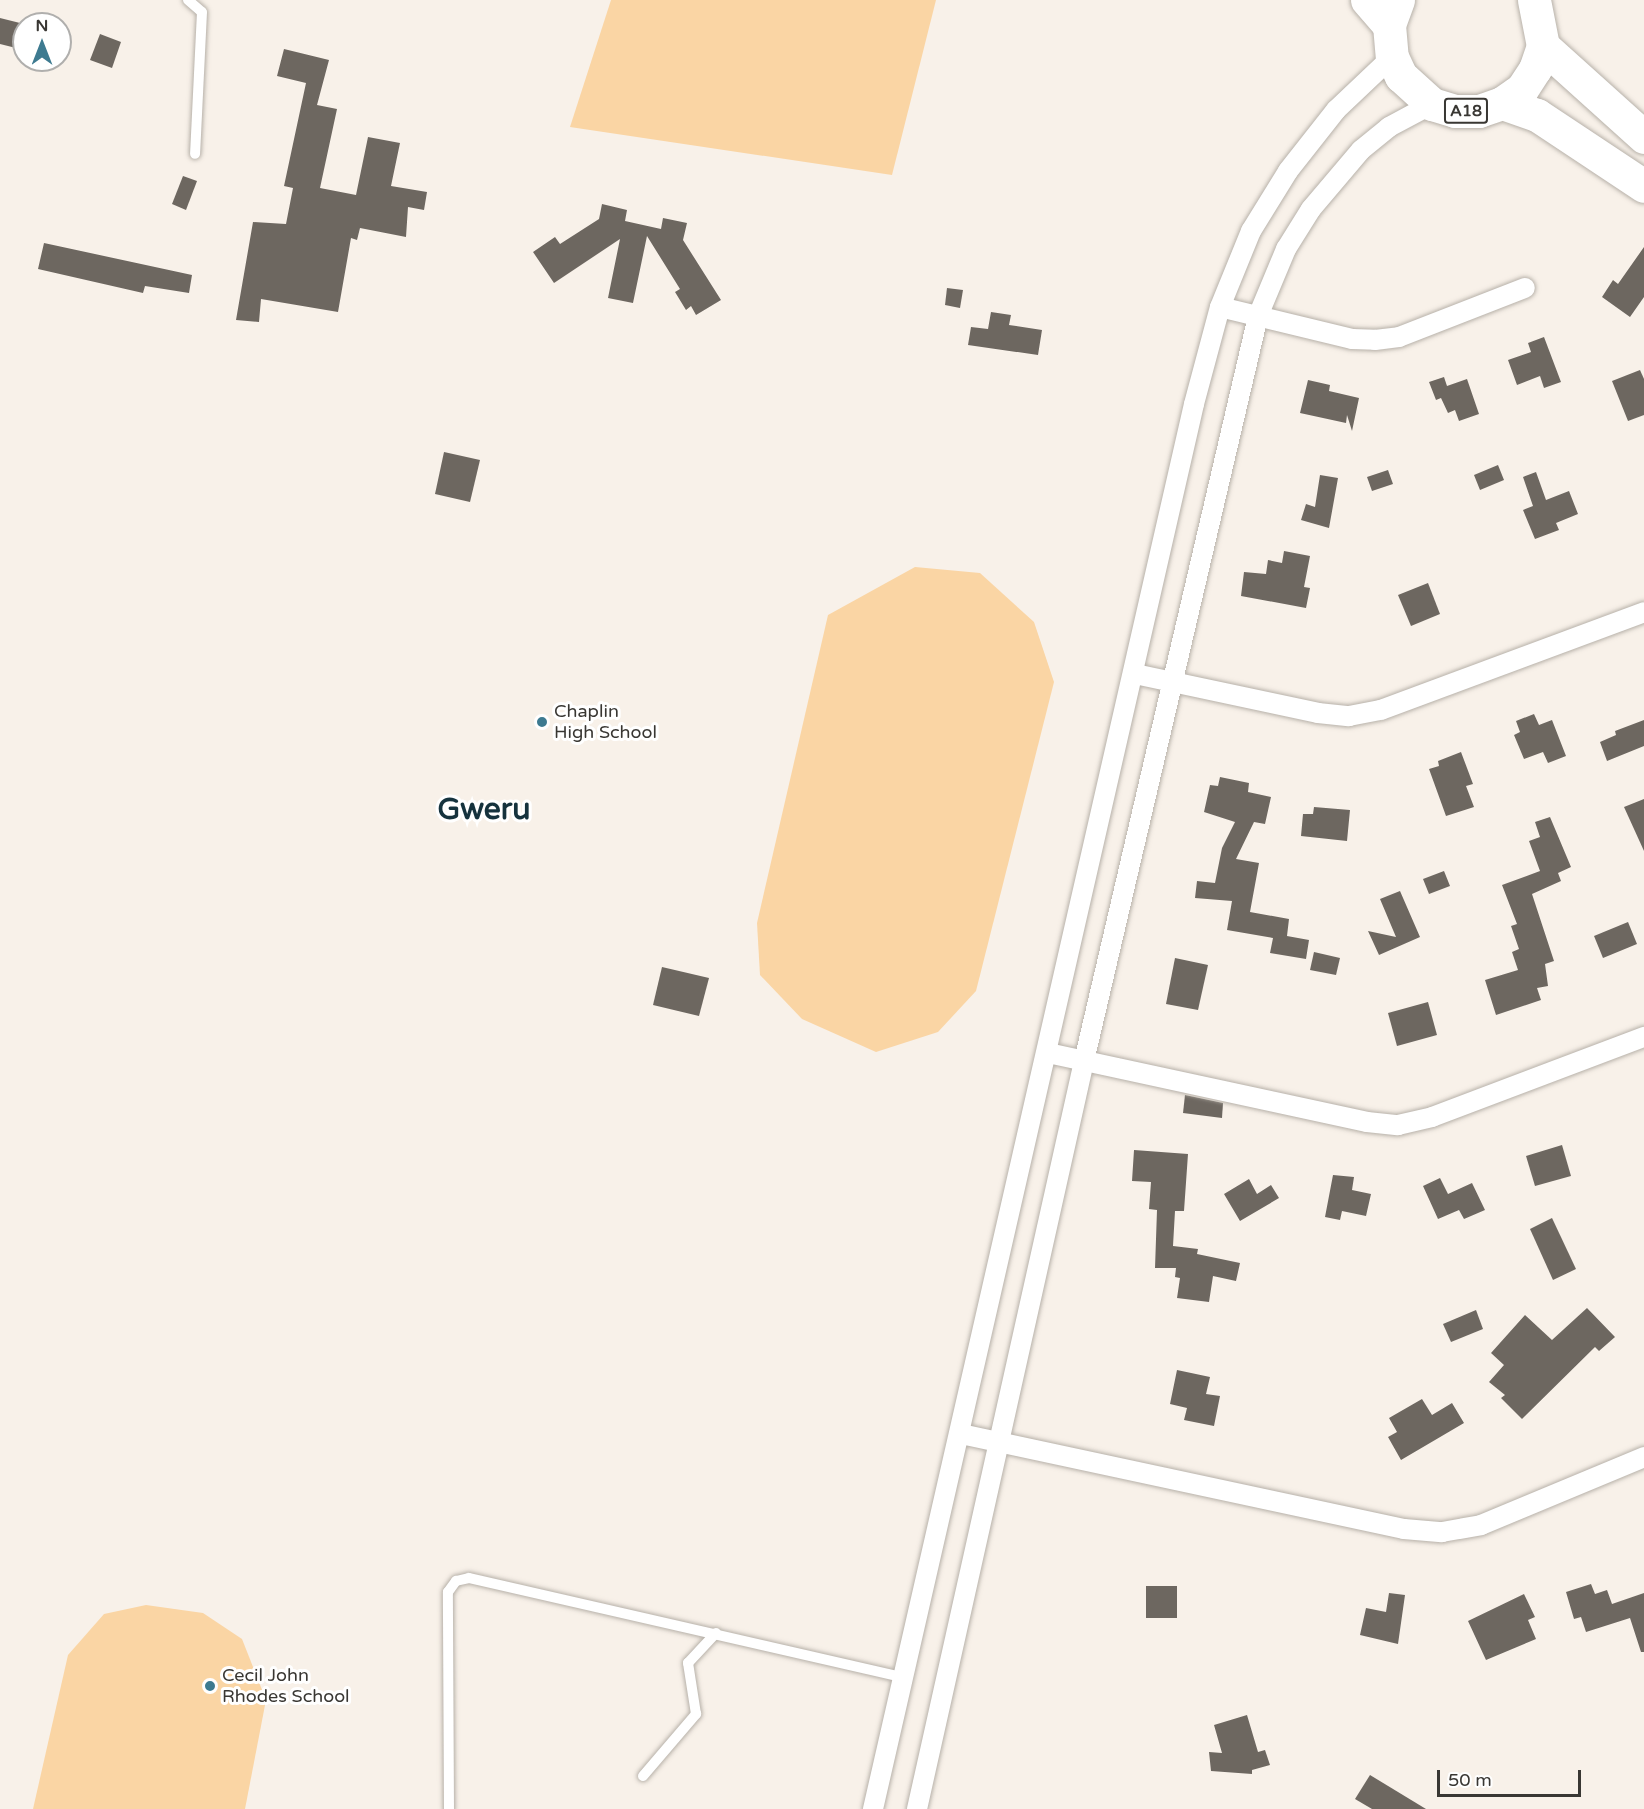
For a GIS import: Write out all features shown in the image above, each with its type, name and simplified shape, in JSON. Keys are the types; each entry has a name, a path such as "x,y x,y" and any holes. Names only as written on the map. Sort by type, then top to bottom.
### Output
{"highway":[{"name":"A18","path":"1367,0 1394,13 1392,57 1414,92 1432,104 1463,111 1502,104 1522,89 1535,69 1543,46 1539,2"},
{"path":"1543,46 1644,137"},
{"name":"A18","path":"1502,104 1537,116 1644,186"}],"street":[{"path":"873,1809 1220,307 1251,231 1288,171 1336,110 1392,57"},
{"path":"917,1809 1084,1061 1258,316 1286,249 1311,209 1360,150 1389,127 1432,104"},
{"path":"1220,307 1352,339 1375,340 1399,337 1525,288"},
{"path":"1135,674 1318,713 1349,716 1381,710 1644,612"},
{"path":"1048,1053 1367,1122 1398,1125 1432,1117 1644,1037"},
{"path":"961,1434 1404,1529 1442,1532 1481,1525 1644,1457"}],"lane":[{"path":"188,0 201,12 195,154"},
{"path":"449,1809 448,1592 456,1581 469,1578 904,1678"},
{"path":"643,1776 696,1714 688,1663 716,1634"}],"shaded area":[{"path":"611,0 936,0 892,175 570,127"},
{"path":"915,567 980,573 1034,622 1054,682 976,991 938,1032 876,1052 802,1019 760,975 757,923 828,615"},
{"path":"146,1605 203,1613 242,1639 266,1700 245,1809 33,1809 68,1655 104,1614"}],"building":[{"path":"0,18 12,21 12,47 0,44"},
{"path":"100,34 121,42 112,68 90,60"},
{"path":"284,49 329,60 317,105 337,109 320,188 356,195 368,137 400,143 391,186 427,192 424,210 408,207 406,237 360,228 357,240 351,238 338,312 261,299 259,322 236,320 253,222 286,224 293,188 284,186 306,83 277,76"},
{"path":"183,176 197,181 186,210 172,204"},
{"path":"602,204 627,210 625,221 661,229 663,218 687,223 683,240 721,300 696,315 691,306 686,310 675,292 680,289 647,236 633,303 608,298 620,239 554,283 533,252 555,237 560,244 599,219"},
{"path":"44,243 192,275 189,293 145,286 143,293 38,269"},
{"path":"1644,247 1644,297 1630,317 1602,297 1613,280 1618,284"},
{"path":"947,288 963,290 960,308 945,305"},
{"path":"991,312 1011,315 1009,325 1042,330 1038,355 968,345 971,327 988,329"},
{"path":"1544,337 1561,382 1544,388 1540,376 1517,385 1508,360 1531,352 1528,343"},
{"path":"1640,370 1644,379 1644,415 1628,421 1612,381"},
{"path":"1444,377 1447,386 1467,379 1479,414 1459,421 1455,410 1448,413 1441,398 1436,400 1429,382"},
{"path":"1308,380 1330,385 1329,391 1359,398 1352,431 1347,415 1346,423 1300,413"},
{"path":"444,452 480,460 470,502 435,494"},
{"path":"1498,465 1504,480 1480,490 1474,475"},
{"path":"1388,470 1393,484 1372,491 1367,477"},
{"path":"1536,472 1546,500 1569,491 1578,514 1556,523 1559,530 1535,539 1523,510 1533,506 1523,477"},
{"path":"1320,475 1338,478 1329,528 1301,520 1306,504 1315,507"},
{"path":"1284,551 1310,556 1304,587 1310,588 1306,608 1241,596 1244,572 1266,574 1268,560 1282,563"},
{"path":"1428,583 1440,614 1411,626 1398,595"},
{"path":"1534,714 1539,725 1552,720 1566,756 1548,763 1543,752 1524,759 1514,735 1520,732 1516,721"},
{"path":"1644,720 1644,746 1607,761 1600,742 1616,735 1615,731"},
{"path":"1461,752 1473,784 1466,786 1474,807 1446,816 1429,769 1439,766 1438,761"},
{"path":"1220,777 1249,783 1248,792 1271,797 1265,824 1254,822 1236,859 1259,863 1250,912 1289,919 1287,936 1309,940 1306,959 1270,953 1273,938 1227,930 1232,901 1195,898 1197,881 1215,883 1222,848 1235,822 1204,812 1210,785 1218,786"},
{"path":"1644,799 1644,851 1624,807"},
{"path":"1314,807 1350,810 1347,841 1301,836 1303,814 1313,814"},
{"path":"1550,817 1571,867 1558,873 1561,881 1532,894 1554,961 1545,964 1548,986 1537,988 1541,1000 1496,1015 1485,980 1518,970 1512,952 1519,949 1511,926 1517,924 1502,885 1540,871 1529,841 1540,837 1535,822"},
{"path":"1444,871 1450,886 1429,894 1423,879"},
{"path":"1400,891 1420,937 1379,955 1368,931 1396,937 1380,899"},
{"path":"1628,922 1637,944 1603,958 1594,936"},
{"path":"1314,952 1340,958 1336,975 1310,970"},
{"path":"1175,958 1208,965 1198,1010 1166,1004"},
{"path":"662,967 709,978 699,1016 653,1005"},
{"path":"1428,1002 1437,1035 1397,1046 1388,1013"},
{"path":"1185,1095 1223,1103 1222,1118 1183,1113"},
{"path":"1562,1145 1571,1176 1535,1186 1526,1156"},
{"path":"1134,1150 1188,1154 1184,1211 1175,1211 1173,1246 1198,1249 1197,1254 1240,1263 1236,1281 1213,1276 1209,1302 1177,1298 1180,1278 1175,1277 1176,1268 1155,1268 1157,1210 1149,1209 1151,1182 1132,1181"},
{"path":"1333,1175 1354,1177 1352,1190 1371,1194 1366,1216 1342,1211 1340,1220 1325,1217"},
{"path":"1440,1178 1448,1194 1472,1183 1485,1210 1464,1219 1459,1210 1438,1219 1423,1186"},
{"path":"1249,1179 1257,1194 1271,1185 1279,1198 1240,1221 1224,1194"},
{"path":"1552,1218 1576,1269 1553,1280 1530,1229"},
{"path":"1587,1308 1615,1337 1599,1351 1595,1347 1522,1419 1501,1398 1505,1395 1489,1382 1504,1365 1491,1353 1525,1315 1552,1340"},
{"path":"1476,1310 1483,1329 1451,1342 1443,1324"},
{"path":"1177,1370 1210,1377 1206,1394 1220,1396 1214,1426 1184,1420 1187,1408 1170,1404"},
{"path":"1422,1399 1432,1415 1452,1403 1464,1423 1401,1460 1388,1437 1397,1432 1389,1418"},
{"path":"1591,1584 1595,1594 1607,1590 1612,1604 1644,1593 1644,1652 1641,1652 1630,1618 1586,1632 1581,1617 1574,1619 1566,1592"},
{"path":"1146,1586 1177,1586 1177,1618 1146,1618"},
{"path":"1389,1593 1405,1595 1398,1644 1360,1635 1366,1608 1386,1612"},
{"path":"1524,1594 1535,1617 1528,1620 1536,1639 1486,1660 1468,1621"},
{"path":"1247,1715 1258,1752 1265,1750 1270,1765 1252,1770 1252,1774 1211,1771 1209,1752 1222,1753 1214,1725"},
{"path":"1370,1775 1426,1809 1372,1809 1355,1799"}],"place":[{"name":"Chaplin High School","path":"542,722"},
{"name":"Cecil John Rhodes School","path":"210,1686"}],"district":[{"name":"Gweru","path":"484,810"}]}
